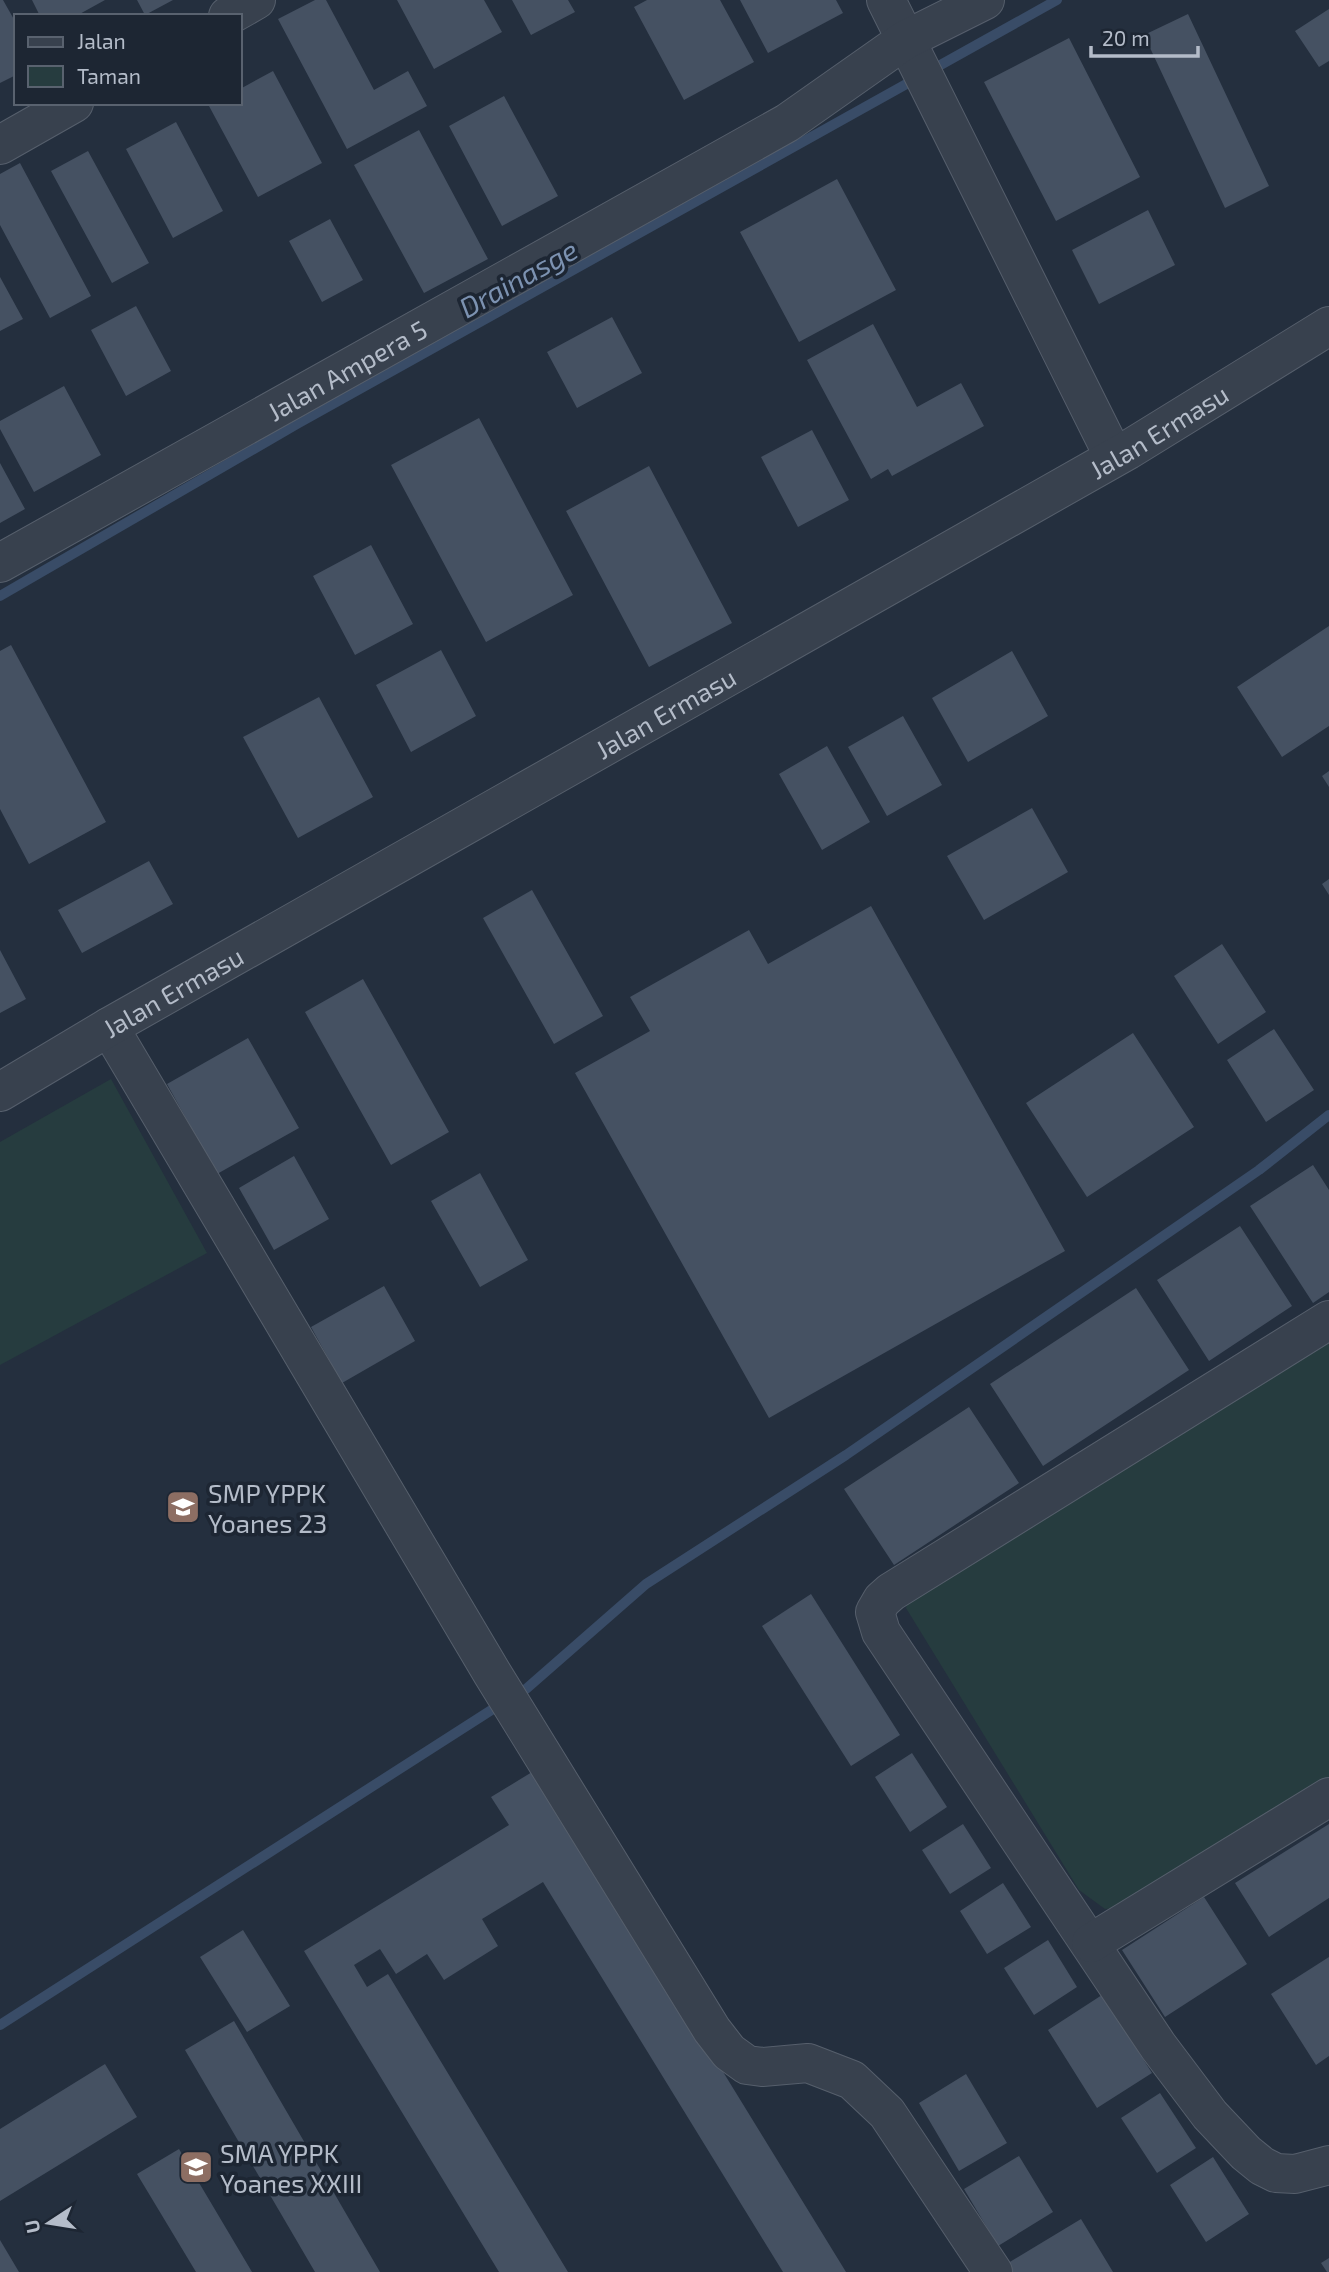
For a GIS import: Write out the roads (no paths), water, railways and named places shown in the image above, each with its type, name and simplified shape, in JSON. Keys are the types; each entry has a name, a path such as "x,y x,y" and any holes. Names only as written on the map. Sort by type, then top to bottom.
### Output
{"street":[{"path":"232,14 256,0"},
{"path":"886,0 1114,457"},
{"name":"Jalan Ampera 5","path":"0,563 787,123 905,40 985,0"},
{"path":"0,145 70,105"},
{"name":"Jalan Ermasu","path":"0,1092 109,1027 1114,457 1329,326"},
{"path":"109,1027 492,1673 712,2030 729,2052 747,2065 762,2067 808,2063 852,2080 887,2113 993,2272"},
{"path":"1329,1320 891,1592 875,1612 881,1632 1021,1844 1091,1943 1158,2046 1210,2115 1246,2153 1276,2173 1295,2174 1329,2165"},
{"path":"1091,1943 1329,1797"}],"waterway":[{"name":"Drainasge","path":"0,596 297,424 1057,0"},
{"path":"526,1689 646,1584 846,1455 1259,1170 1329,1115"},
{"path":"0,2025 493,1709"}],"place":[{"name":"SMP YPPK Yoanes 23","path":"183,1507"},
{"name":"SMA YPPK Yoanes XXIII","path":"196,2167"}]}
